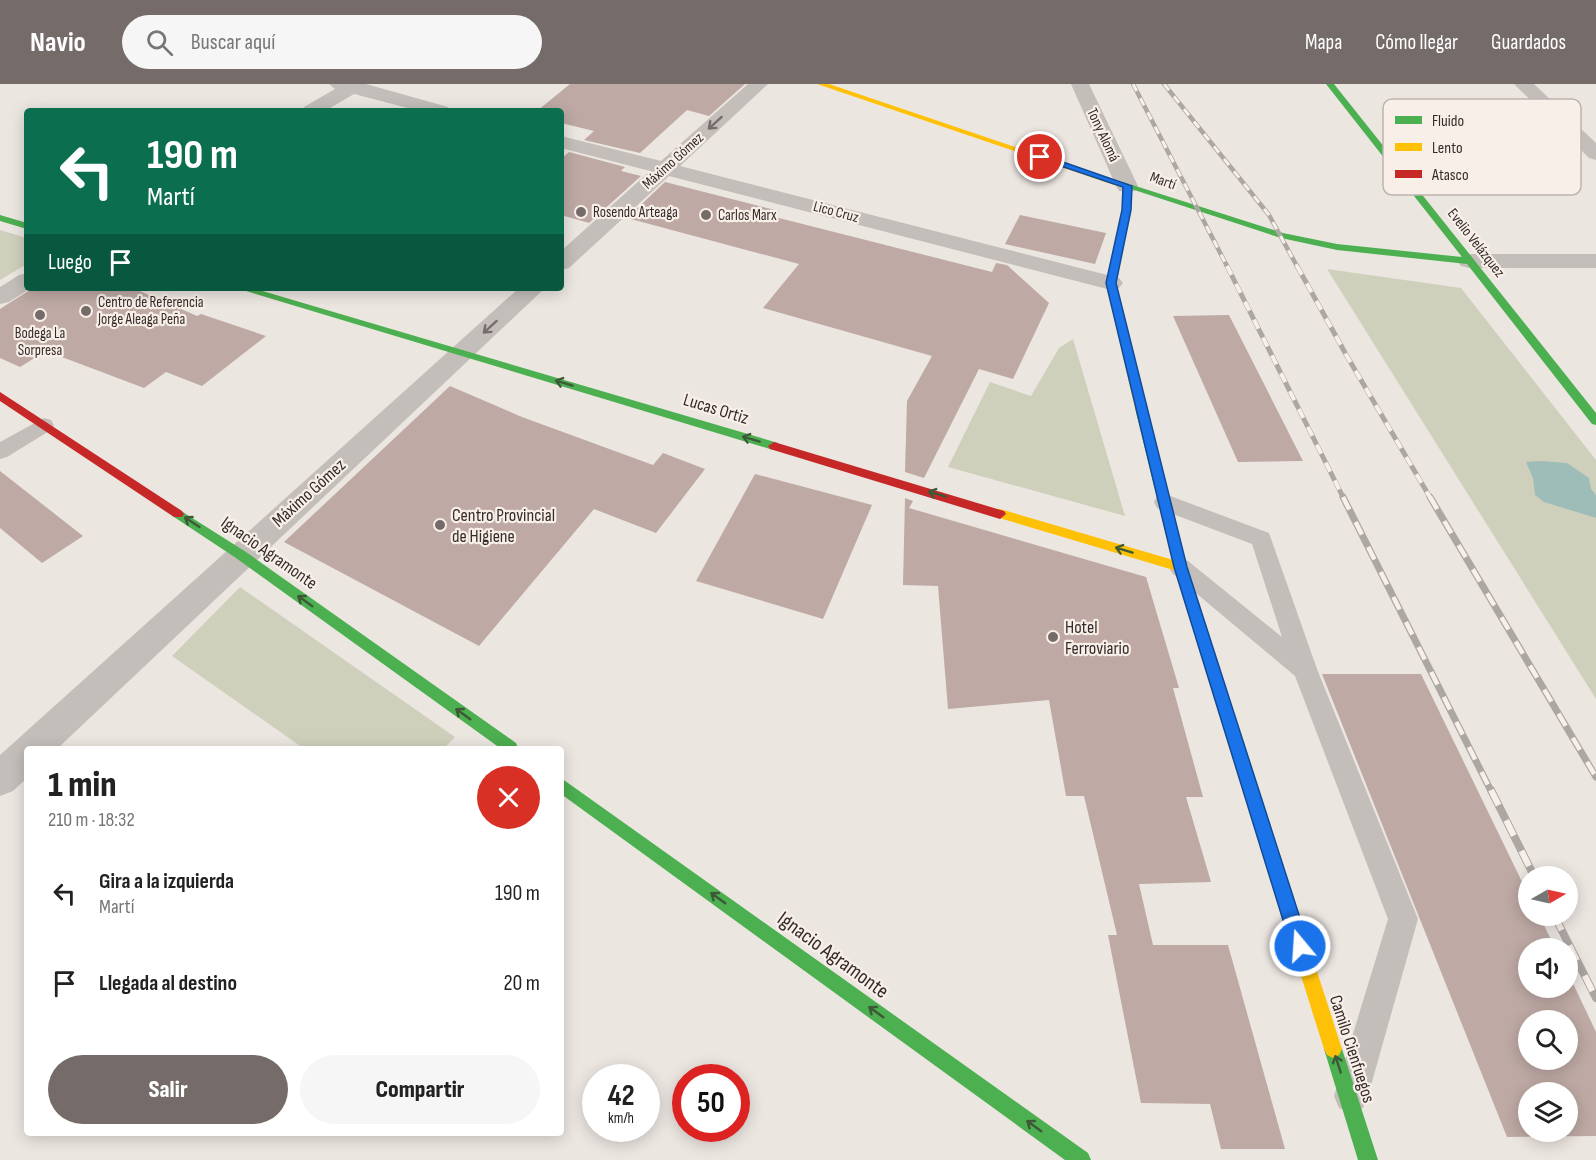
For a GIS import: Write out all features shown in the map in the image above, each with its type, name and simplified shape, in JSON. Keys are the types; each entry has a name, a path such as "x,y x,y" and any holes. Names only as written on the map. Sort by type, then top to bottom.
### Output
{"main road":[{"name":"Martí","path":"821,84 1169,201 1281,236 1337,247 1469,261"},
{"name":"Evelio Velázquez","path":"1330,84 1383,151"},
{"name":"Camilo Cienfuegos","path":"1127,186 1127,210 1111,283 1180,567 1368,1160"},
{"name":"Evelio Velázquez","path":"1417,195 1596,421"},
{"path":"0,218 24,225"},
{"name":"Lucas Ortiz","path":"251,291 463,352 1180,567"},
{"name":"Ignacio Agramonte","path":"0,396 241,555 508,746"},
{"name":"Ignacio Agramonte","path":"564,787 1081,1160"}],"street":[{"name":"Máximo Gómez","path":"564,260 759,84"},
{"name":"Tony Alomá","path":"1080,84 1127,186"},
{"path":"1523,84 1539,99"},
{"path":"315,108 349,85 430,108"},
{"path":"1581,140 1596,154"},
{"name":"Lico Cruz","path":"564,143 1111,283"},
{"path":"1469,261 1596,261"},
{"path":"0,297 24,282"},
{"name":"Máximo Gómez","path":"35,746 530,291"},
{"path":"0,779 24,757"}],"lane":[{"path":"0,452 44,425"},
{"path":"1165,502 1261,538 1305,670 1403,920 1349,1102"},
{"path":"1180,567 1305,670"}],"green space":[{"path":"0,230 24,237 24,266 0,280"},
{"path":"1327,269 1461,288 1596,460 1596,699"},
{"path":"1073,339 1125,516 948,467 990,382 1031,396 1059,348"},
{"path":"240,587 455,737 446,746 300,746 172,656"}],"water":[{"path":"1526,462 1567,463 1589,478 1591,489 1596,495 1596,518 1544,502 1535,495 1533,478"}],"building":[{"path":"570,84 745,84 709,116 687,110 640,153 584,140 594,131 564,124 564,108 541,108"},
{"path":"569,152 625,167 621,171 641,176 589,223 564,216 564,156"},
{"path":"665,182 779,211 775,217 992,272 996,263 1007,265 1049,303 1013,379 979,369 924,478 905,472 907,401 932,356 763,308 799,264 627,218"},
{"path":"1020,215 1106,233 1095,264 1005,244"},
{"path":"28,291 140,291 197,316 201,314 266,336 202,386 166,372 144,388 46,351 20,367 0,358 0,309"},
{"path":"1229,315 1303,461 1238,462 1173,316"},
{"name":"Centro Provincial de Higiene","path":"450,386 522,417 653,465 663,453 705,469 656,533 594,509 479,646 284,542"},
{"path":"0,471 83,536 42,563 0,528"},
{"path":"755,474 872,505 823,619 696,581"},
{"path":"905,498 913,501 909,508 1146,577 1179,688 1173,688 1203,797 1186,797 1211,882 1139,884 1153,945 1228,945 1285,1149 1221,1149 1210,1104 1141,1103 1108,935 1117,935 1084,796 1066,796 1049,700 948,709 938,586 903,585"},
{"path":"1322,674 1421,674 1518,873 1518,926 1544,926 1550,938 1518,938 1518,998 1578,998 1578,994 1596,1032 1596,1136 1578,1136 1578,1082 1518,1082 1518,1137 1507,1137"}],"railway":[{"path":"1133,84 1228,268"},
{"path":"1164,84 1269,215 1298,268"},
{"path":"1227,266 1344,499"},
{"path":"1297,266 1431,499"},
{"path":"1343,497 1491,791"},
{"path":"1430,497 1596,777"},
{"path":"1491,790 1529,866"},
{"path":"1560,926 1596,998"}],"traffic: fast":[{"path":"1330,84 1383,151"},
{"path":"1120,184 1281,235 1337,247 1469,261"},
{"path":"1418,195 1596,421"},
{"path":"0,218 24,225"},
{"path":"251,291 774,446"},
{"path":"1141,408 1180,567 1255,804"},
{"path":"178,514 241,555 508,746"},
{"path":"564,787 1081,1160"},
{"path":"1333,1049 1368,1160"}],"traffic: slow":[{"path":"821,84 1120,184"},
{"path":"1127,186 1127,211 1111,283 1141,408"},
{"path":"1000,514 1180,567"},
{"path":"1255,804 1333,1049"}],"traffic: jam":[{"path":"0,396 178,514"},
{"path":"774,446 1000,514"}],"place":[{"name":"Rosendo Arteaga","path":"581,212"},
{"name":"Carlos Marx","path":"706,215"},
{"name":"Centro de Referencia Jorge Aleaga Peña","path":"86,311"},
{"name":"Bodega La Sorpresa","path":"40,315"},
{"name":"Centro Provincial de Higiene","path":"440,525"},
{"name":"Hotel Ferroviario","path":"1053,637"}],"route":[{"path":"1040,157 1127,186 1127,210 1111,283 1180,567 1300,946"}]}
